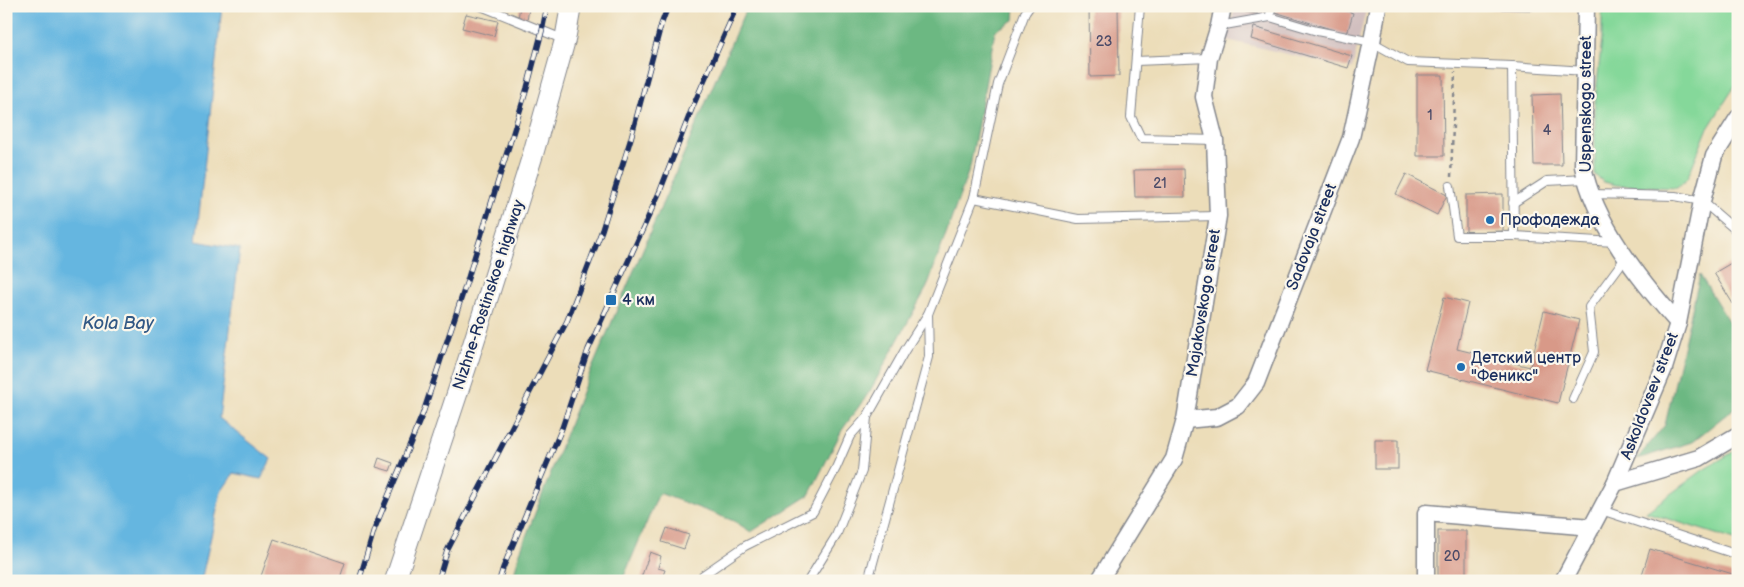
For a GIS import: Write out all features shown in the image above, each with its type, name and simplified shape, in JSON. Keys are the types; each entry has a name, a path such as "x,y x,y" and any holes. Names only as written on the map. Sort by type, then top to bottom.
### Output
{"street":[{"name":"Nizhne-Rostinskoe highway","path":"395,581 466,367 533,154 565,40 571,6"},
{"name":"Majakovskogo street","path":"1099,581 1174,459 1185,420 1218,216 1215,140 1204,97 1209,58 1223,6"},
{"name":"Sadovaja street","path":"1185,420 1216,417 1238,406 1256,383 1350,138 1372,42 1378,6"},
{"name":"Uspenskogo street","path":"1586,6 1583,166 1589,187 1615,242 1655,297 1678,323"},
{"name":"Askoldovsev street","path":"1563,581 1615,484 1664,368 1678,323 1702,201 1714,156 1738,118"},
{"path":"1615,484 1699,458 1738,435"},
{"path":"1426,581 1426,513 1592,527"}],"lane":[{"path":"481,6 565,40"},
{"path":"701,581 704,574 745,546 812,512 836,468 850,436 867,417 928,314 974,198 998,84 1025,13 1030,6"},
{"path":"1140,6 1131,118 1141,138 1215,140"},
{"path":"1270,17 1271,6"},
{"path":"1219,26 1270,17 1317,31 1372,42 1408,62 1512,66 1585,72"},
{"path":"1136,61 1209,58"},
{"path":"1512,66 1514,236"},
{"path":"1513,203 1547,181 1675,196 1702,201 1738,232"},
{"path":"1450,186 1457,236 1514,236 1615,242"},
{"path":"974,198 1078,220 1218,216"},
{"path":"1573,399 1594,352 1589,306 1626,257"},
{"path":"868,581 929,357 928,314"},
{"path":"808,581 836,536 862,471 867,417"},
{"path":"1601,510 1735,554"}],"path":[{"path":"1450,186 1455,64"}],"shaded area":[{"path":"1235,6 1367,6 1352,69 1227,40"}],"green space":[{"path":"747,6 1015,6 1014,20 995,31 970,167 927,287 870,391 842,430 809,495 751,532 734,521 659,493 622,581 512,581 520,552 584,387"},
{"path":"1602,6 1738,6 1738,81 1707,130 1687,179 1677,188 1616,185 1604,182 1595,175 1595,103 1602,38"},
{"path":"1700,275 1738,337 1738,405 1692,442 1637,459 1665,425"},
{"path":"1738,449 1738,541 1646,512 1703,470"}],"water":[{"name":"Kola Bay","path":"6,6 222,6 196,241 240,249 219,418 271,459 261,479 234,473 221,492 201,581 6,581"}],"building":[{"path":"520,6 529,8 527,21 518,19"},
{"path":"1089,6 1118,6 1119,76 1090,77"},
{"path":"1246,6 1258,6 1257,14 1245,12"},
{"path":"1276,6 1331,6 1353,13 1347,34 1275,12"},
{"path":"1489,6 1533,6 1533,10 1489,9"},
{"path":"466,14 498,21 494,36 462,28"},
{"path":"1254,27 1352,56 1348,68 1251,39"},
{"path":"1417,75 1443,75 1444,156 1417,156"},
{"path":"1560,94 1562,165 1534,165 1532,95"},
{"path":"1184,169 1185,197 1135,197 1134,170"},
{"path":"1406,174 1447,195 1437,215 1396,194"},
{"path":"1503,194 1503,231 1466,232 1466,195"},
{"path":"1738,259 1738,312 1714,273"},
{"path":"1444,297 1468,303 1457,349 1530,367 1544,311 1579,320 1558,403 1425,370"},
{"path":"1375,440 1398,440 1398,469 1375,469"},
{"path":"379,458 393,463 390,471 376,467"},
{"path":"667,528 689,535 684,549 662,542"},
{"path":"1438,531 1466,531 1466,581 1438,581"},
{"path":"274,539 345,563 339,581 260,579"},
{"path":"1650,549 1736,575 1734,581 1640,581"},
{"path":"650,552 661,556 658,568 665,570 661,581 640,581"}],"railway":[{"path":"359,581 374,530 423,413 467,281 527,88 547,6"},
{"path":"438,581 447,551 567,321 602,230 631,138 661,25 668,6"},
{"path":"499,581 562,428 588,350 660,191 693,106 737,6"}],"place":[{"name":"Профодежда","path":"1490,220"},
{"name":"4 км","path":"611,300"},
{"name":"Детский центр \"Феникс\"","path":"1461,367"}]}
